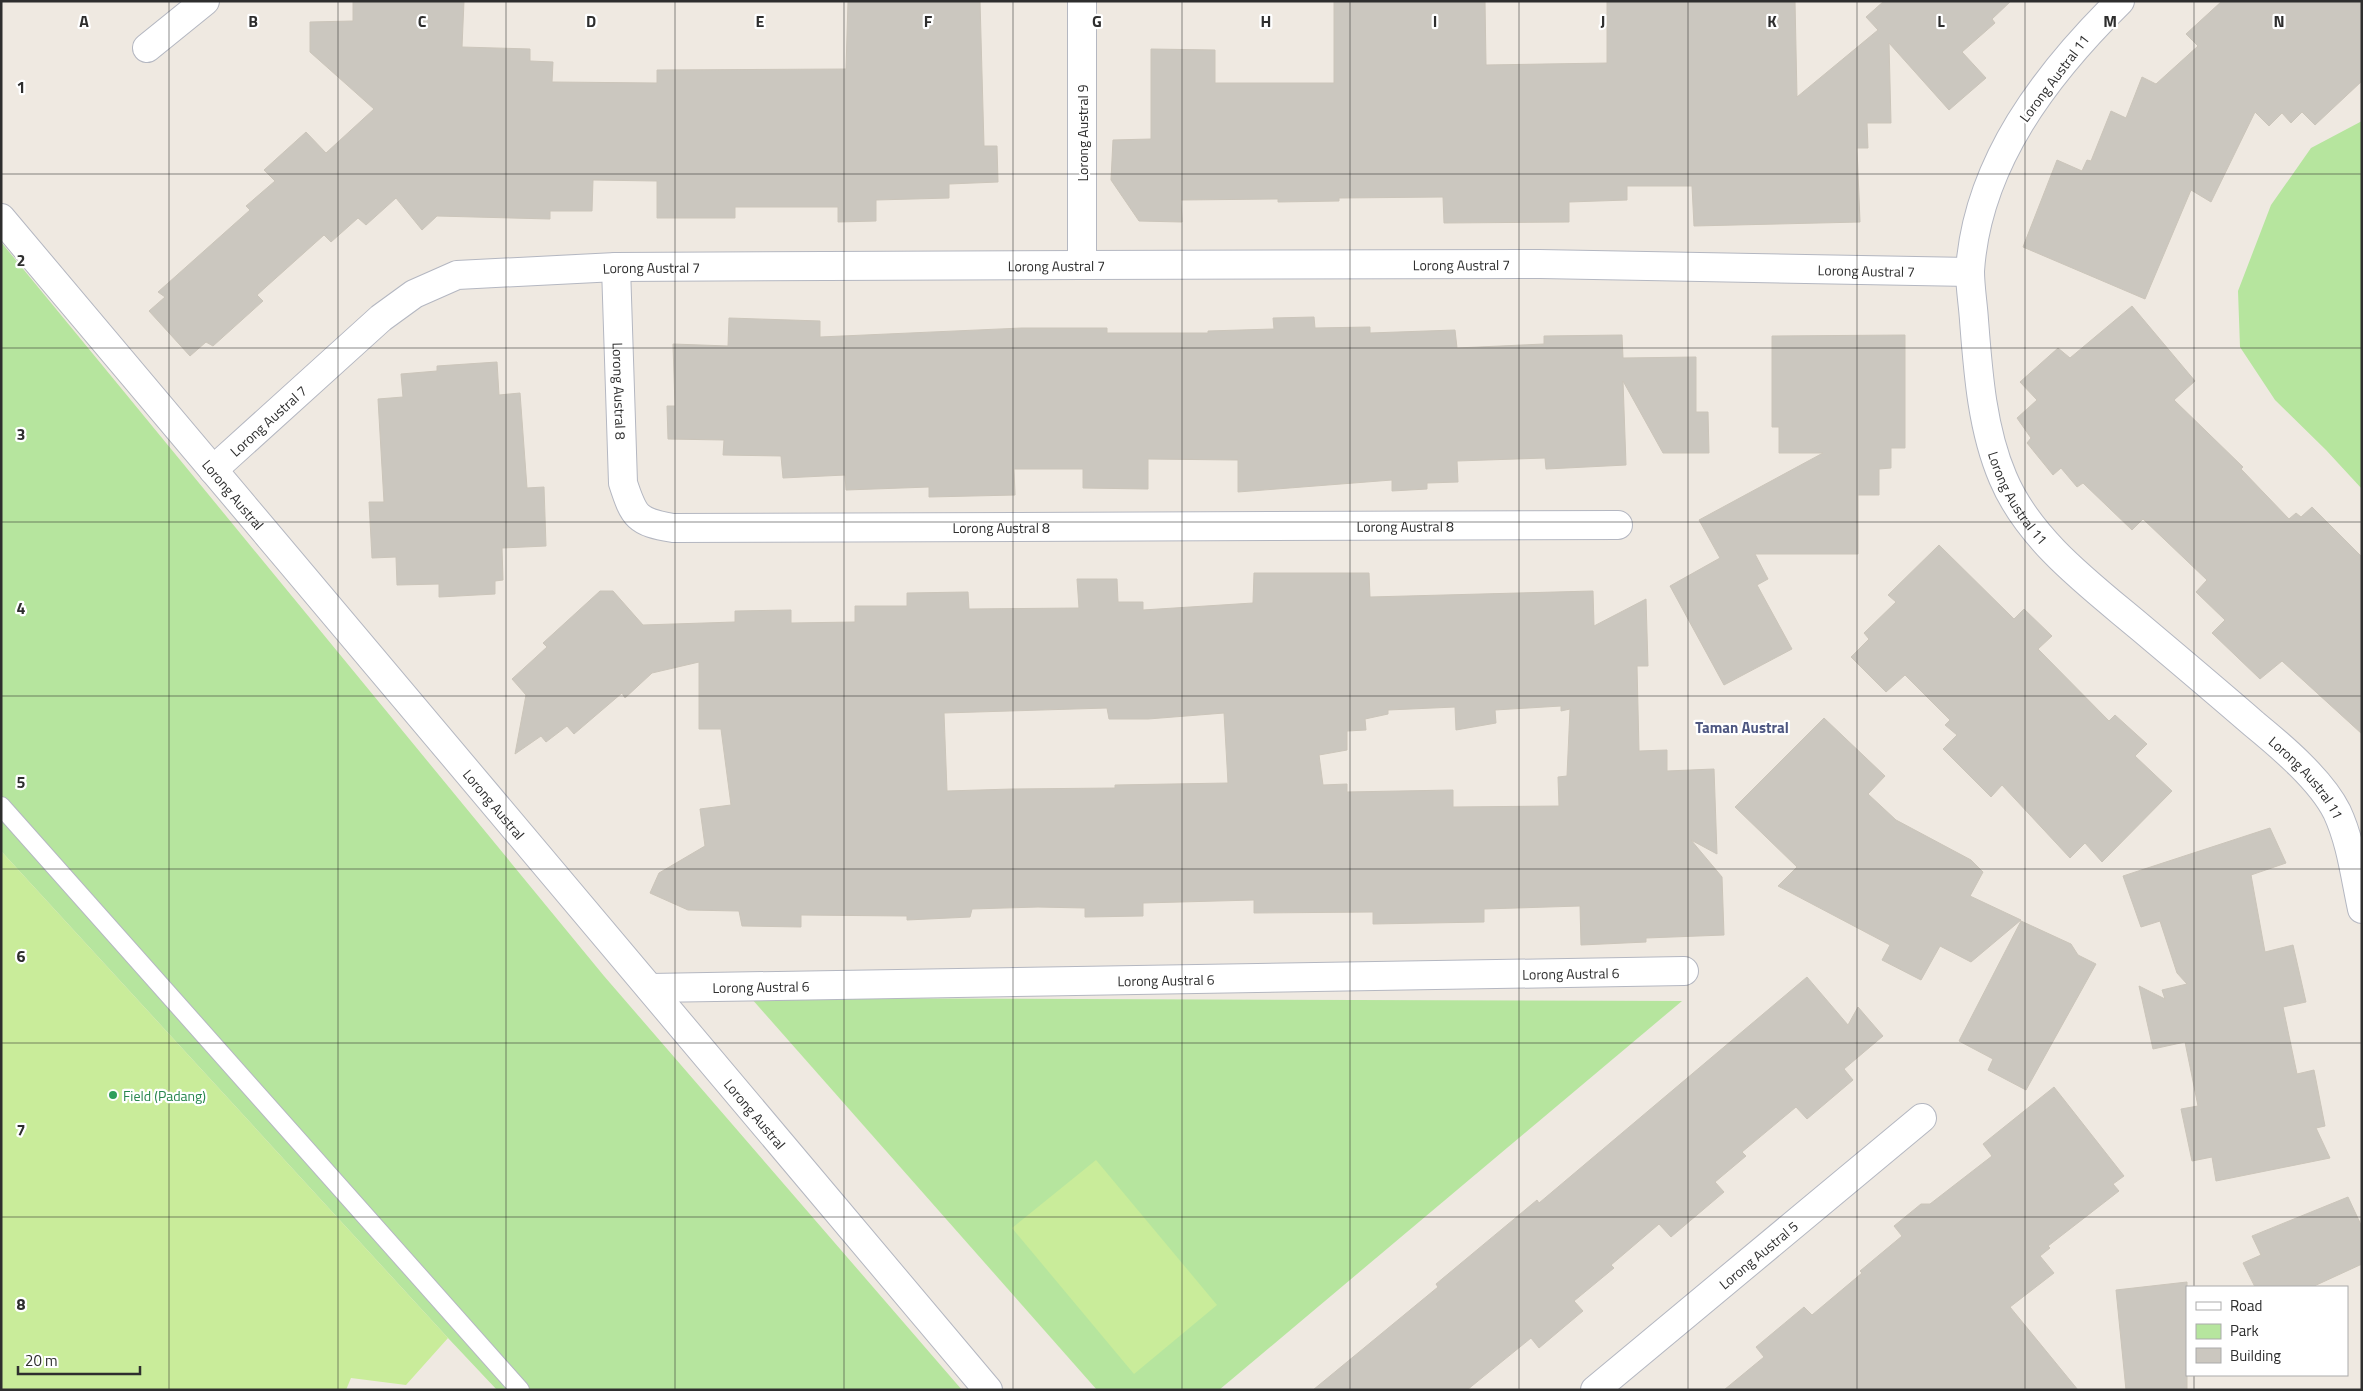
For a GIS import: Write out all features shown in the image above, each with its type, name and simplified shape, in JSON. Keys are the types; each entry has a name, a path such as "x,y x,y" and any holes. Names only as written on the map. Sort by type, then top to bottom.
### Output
{"street":[{"path":"147,48 205,1"},
{"name":"Lorong Austral 9","path":"1082,1 1082,265"},
{"name":"Lorong Austral 11","path":"2120,1 2080,41 2031,104 2000,157 1979,215 1970,272 1976,354 1987,428 2003,479 2033,529 2073,571 2268,735 2315,781 2336,811 2348,843 2362,909"},
{"name":"Lorong Austral","path":"1,218 988,1390"},
{"name":"Lorong Austral 7","path":"213,470 381,318 414,294 457,275 616,267 1540,264 1970,272"},
{"name":"Lorong Austral 8","path":"616,267 623,483 631,508 648,524 673,528 1618,525"},
{"name":"Lorong Austral 6","path":"650,988 1684,970"},
{"name":"Lorong Austral 5","path":"1595,1390 1922,1118"}],"lane":[{"path":"1,806 520,1390"}],"green space":[{"path":"2362,121 2362,489 2326,450 2275,400 2240,347 2238,291 2271,205 2311,148"},
{"path":"1,242 604,976 962,1390 497,1390 1,851"},
{"name":"Field (Padang)","path":"1,851 448,1338 406,1385 351,1378 346,1390 1,1390"},
{"path":"751,998 1682,1001 1219,1390 1097,1390"},
{"path":"1096,1160 1217,1305 1134,1374 1012,1228"}],"building":[{"path":"353,1 464,1 462,47 530,49 530,61 553,62 552,82 657,83 657,70 846,69 848,1 980,1 984,146 997,146 998,182 949,184 949,198 876,200 876,221 838,222 838,207 735,207 735,218 657,218 657,181 593,180 592,211 550,211 550,219 437,216 422,230 396,198 366,225 358,218 331,242 324,235 257,295 263,301 213,346 206,342 190,356 149,311 165,297 158,292 250,210 246,206 275,181 264,170 306,132 326,153 374,109 310,52 310,22 353,21"},
{"path":"1334,1 1485,1 1486,65 1607,63 1607,1 1795,1 1797,97 1878,30 1866,17 1884,1 2011,1 1992,19 1995,23 1962,52 1986,78 1949,110 1889,43 1891,123 1867,123 1868,148 1857,148 1860,222 1694,226 1692,186 1627,186 1627,200 1569,202 1569,222 1444,223 1443,197 1339,198 1339,201 1278,202 1278,199 1181,200 1182,222 1139,221 1111,180 1113,140 1151,139 1151,49 1215,50 1215,83 1334,83"},
{"path":"2222,1 2362,1 2362,81 2315,125 2302,112 2291,123 2282,113 2269,126 2255,112 2211,202 2191,190 2145,299 2023,247 2057,160 2082,171 2087,160 2091,161 2111,111 2126,118 2142,77 2156,84 2198,46 2186,34"},
{"path":"2132,306 2195,381 2174,400 2243,467 2241,469 2289,519 2296,513 2301,517 2312,507 2362,557 2362,734 2282,661 2260,679 2212,633 2225,620 2196,592 2207,580 2143,519 2132,530 2083,483 2077,487 2061,468 2053,475 2027,443 2031,438 2017,418 2037,400 2020,382 2058,348 2070,358"},
{"path":"1314,317 1315,328 1370,327 1370,333 1455,330 1457,348 1544,344 1544,336 1622,335 1623,358 1696,357 1696,412 1708,412 1709,453 1663,453 1623,381 1626,465 1546,469 1545,458 1457,461 1458,482 1427,483 1427,489 1392,491 1392,480 1238,492 1238,460 1148,459 1148,489 1083,488 1083,469 1014,469 1015,495 929,497 929,487 846,490 845,475 783,478 781,456 723,455 724,440 668,439 667,406 675,406 673,344 728,346 729,318 820,321 820,337 1022,328 1107,328 1107,333 1208,333 1208,331 1274,329 1273,318"},
{"path":"1905,335 1905,448 1891,448 1891,468 1879,469 1879,495 1858,495 1858,554 1755,554 1768,579 1757,585 1792,649 1724,685 1670,586 1720,558 1699,520 1823,453 1779,453 1779,427 1772,427 1772,336"},
{"path":"497,362 499,395 520,393 527,488 544,487 546,546 502,548 503,580 495,581 495,594 439,597 439,584 397,585 396,557 372,558 369,502 384,502 378,399 403,397 401,374 437,371 437,366"},
{"path":"1939,545 2014,619 2024,609 2052,636 2038,649 2109,721 2115,715 2147,744 2135,756 2172,791 2102,862 2085,843 2070,858 2002,785 1991,797 1943,749 1957,735 1945,725 1950,720 1905,675 1886,692 1851,657 1869,639 1864,633 1896,602 1888,595"},
{"path":"1254,573 1369,573 1370,597 1593,591 1594,626 1646,599 1648,666 1637,666 1639,751 1667,750 1667,771 1714,769 1717,854 1691,840 1722,877 1724,935 1646,938 1646,942 1581,945 1580,906 1484,909 1484,922 1373,924 1373,912 1254,913 1254,900 1143,903 1143,916 1085,917 1085,908 1038,907 972,909 970,917 907,920 907,916 801,915 801,927 742,926 739,911 688,910 650,893 659,873 705,846 700,809 731,805 721,729 699,729 699,662 652,673 625,698 622,693 574,734 567,726 546,742 541,736 515,754 526,695 512,679 547,647 543,643 600,591 613,591 643,625 735,622 735,611 791,610 791,623 855,622 855,606 907,606 907,593 968,592 969,609 1079,608 1077,579 1117,579 1118,602 1143,602 1143,610 1253,603","holes":["1561,706 1561,711 1570,709 1567,776 1558,777 1559,806 1453,807 1453,790 1347,792 1347,784 1323,785 1319,755 1347,750 1347,731 1366,730 1365,719 1388,714 1388,710 1455,707 1456,730 1496,723 1495,710","1107,708 1109,719 1148,719 1224,713 1228,783 1115,785 1115,788 947,791 944,713"]},
{"path":"1824,718 1885,776 1868,794 1896,820 1971,860 1983,872 1970,896 2021,920 1971,962 1940,946 1921,980 1882,960 1890,945 1778,886 1797,867 1735,807"},
{"path":"2270,828 2286,863 2251,875 2265,952 2293,945 2306,1002 2283,1007 2297,1074 2314,1070 2325,1126 2316,1128 2330,1158 2216,1181 2212,1157 2192,1161 2181,1109 2198,1106 2185,1042 2153,1049 2139,986 2165,999 2162,990 2187,984 2177,973 2160,921 2141,927 2123,876"},
{"path":"2021,921 2071,944 2078,955 2096,964 2026,1090 1988,1070 1993,1059 1959,1041"},
{"path":"1807,977 1848,1025 1858,1007 1883,1036 1844,1069 1853,1080 1807,1119 1796,1107 1742,1152 1746,1156 1715,1182 1724,1192 1671,1237 1659,1224 1611,1265 1614,1268 1574,1301 1583,1311 1539,1348 1531,1338 1467,1390 1313,1390 1438,1287 1436,1284 1537,1200 1539,1203"},
{"path":"2054,1087 2124,1176 2113,1184 2119,1191 2048,1246 2050,1248 2040,1256 2054,1273 2010,1307 2078,1390 1724,1390 1764,1357 1756,1347 1804,1307 1812,1315 1862,1273 1860,1271 1902,1236 1894,1226 1921,1204 1930,1204 1992,1156 1983,1144"},
{"path":"2348,1197 2362,1227 2362,1264 2314,1286 2254,1286 2243,1263 2261,1255 2252,1236"},
{"path":"2187,1282 2187,1390 2126,1390 2116,1290"}],"place":[{"name":"Field (Padang)","path":"113,1095"}],"district":[{"name":"Taman Austral","path":"1742,727"}]}
